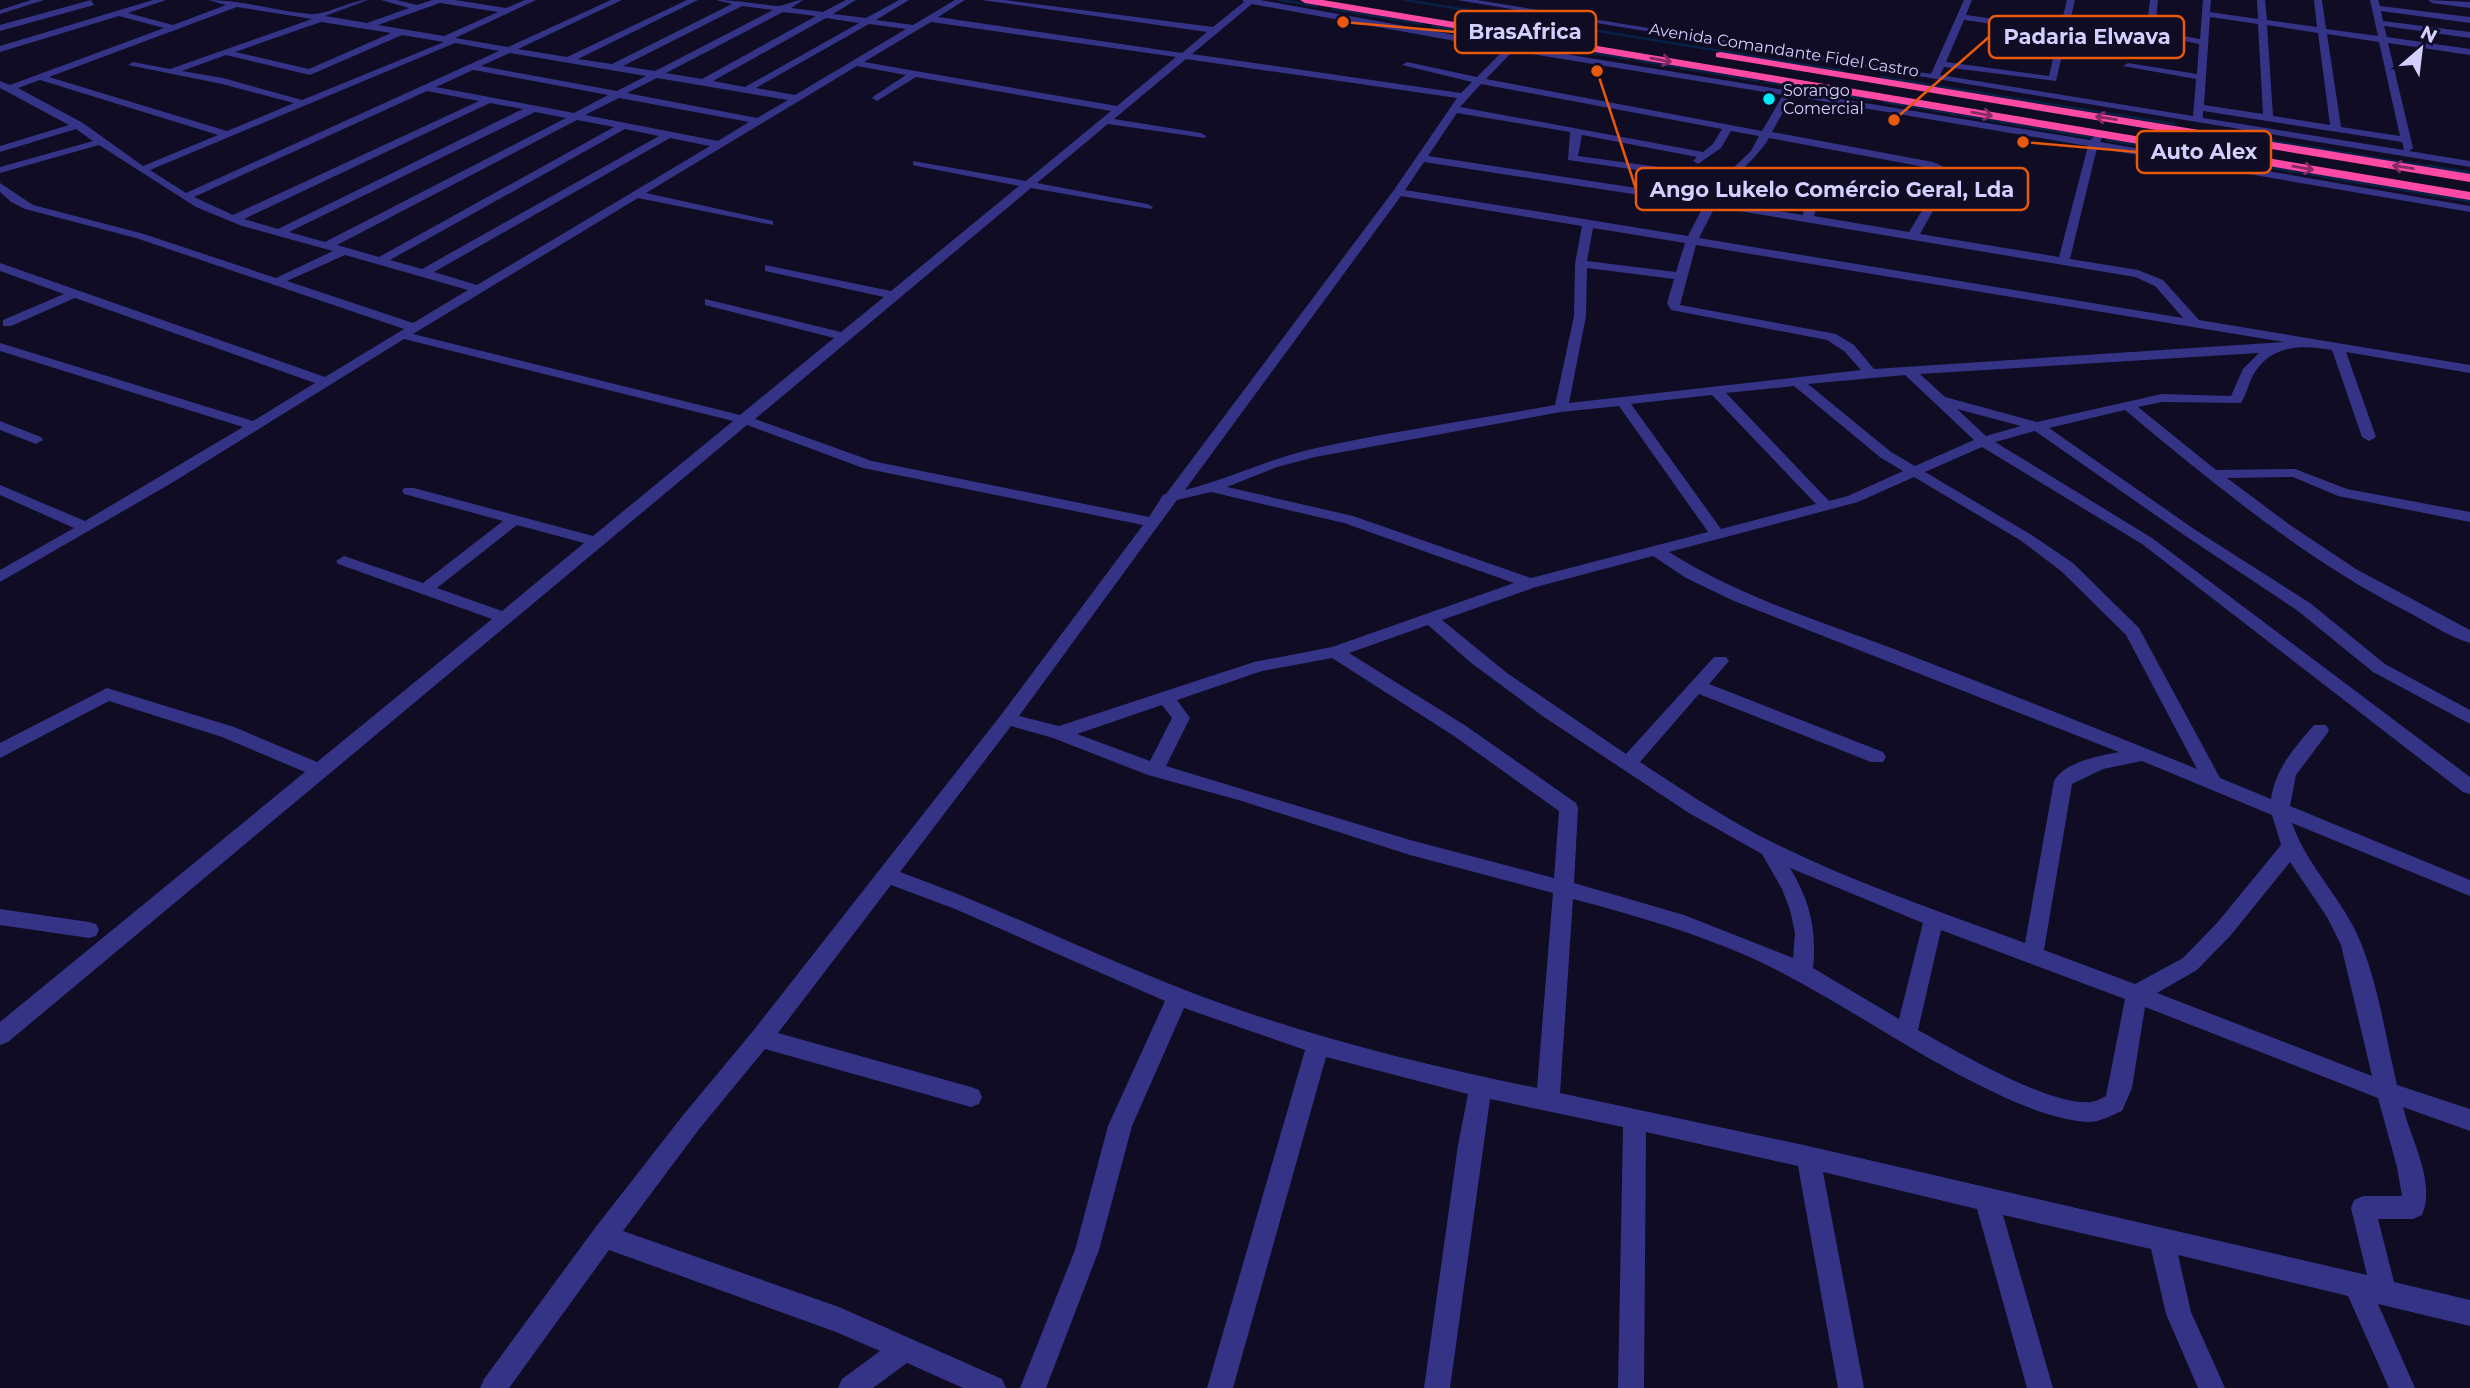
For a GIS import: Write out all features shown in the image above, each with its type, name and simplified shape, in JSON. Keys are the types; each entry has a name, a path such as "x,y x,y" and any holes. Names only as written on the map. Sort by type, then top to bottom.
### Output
{"highway":[{"path":"1305,0 1427,27"},
{"name":"Avenida Comandante Fidel Castro","path":"1464,33 1579,46 1765,78 1876,102 2096,139 2470,196"},
{"name":"Avenida Comandante Fidel Castro","path":"1604,36 2470,178"}],"street":[{"path":"1,12 40,0"},
{"path":"0,49 162,0"},
{"path":"212,0 796,98"},
{"path":"262,8 287,0"},
{"path":"169,72 364,0"},
{"path":"386,0 418,8"},
{"path":"368,26 440,0 506,11"},
{"path":"145,169 449,40 532,0"},
{"path":"185,197 618,0"},
{"path":"570,59 694,0"},
{"path":"720,0 914,28"},
{"path":"327,246 799,0"},
{"path":"704,82 852,0"},
{"path":"748,89 905,0"},
{"path":"0,577 961,0"},
{"path":"986,0 1214,30"},
{"path":"0,1035 745,420 1248,0 1464,33 1511,48 1626,68 1788,94 1876,102"},
{"path":"1461,0 2470,164"},
{"path":"1538,12 1546,0"},
{"path":"1935,78 1968,0"},
{"path":"1941,64 2053,79 2071,0"},
{"path":"2154,0 2150,33 2204,42"},
{"path":"2198,120 2207,0"},
{"path":"2261,0 2268,118"},
{"path":"2318,0 2336,129"},
{"path":"2432,0 2470,5"},
{"path":"614,67 744,2"},
{"path":"0,28 91,3"},
{"path":"5,86 39,77 237,4"},
{"path":"1320,12 1330,4"},
{"path":"2200,107 2336,129 2407,144 2375,4 2470,20"},
{"path":"1,12 26,21"},
{"path":"119,13 175,28"},
{"path":"2206,14 2470,52"},
{"path":"1559,29 1570,17"},
{"path":"1961,17 2064,31"},
{"path":"931,19 1184,55 1458,103 1573,130 1705,155"},
{"path":"2380,23 2470,36"},
{"path":"223,52 310,72 400,32"},
{"path":"1568,58 1579,46"},
{"path":"492,1388 692,1121 761,1038 1007,719 1168,498 1398,192 1458,103 1511,48"},
{"path":"1626,68 1636,56"},
{"path":"854,63 1117,109"},
{"path":"133,65 223,81 303,103"},
{"path":"1407,65 1923,163 1942,170 1946,179 1913,236"},
{"path":"2128,66 2201,77"},
{"path":"474,67 758,121"},
{"path":"877,98 914,74"},
{"path":"39,77 230,135"},
{"path":"1758,89 1765,78"},
{"path":"5,86 79,125 100,142 185,197 234,219 479,289"},
{"path":"428,88 718,144"},
{"path":"1788,94 1755,153 1727,180 1692,240 1673,303 1680,309 1831,337 1849,348 1871,373"},
{"path":"234,219 488,100"},
{"path":"279,233 534,108"},
{"path":"1105,120 1201,136"},
{"path":"2169,129 2198,120 2232,139"},
{"path":"0,149 79,125"},
{"path":"380,261 623,126"},
{"path":"1684,173 1717,146 1728,128"},
{"path":"1559,166 1577,133 1573,130"},
{"path":"424,273 668,135"},
{"path":"2064,260 2096,139 2470,209"},
{"path":"0,170 100,142"},
{"path":"1420,158 1684,173 1727,180"},
{"path":"917,163 1147,207"},
{"path":"1559,166 1713,203 2064,260 2155,279 2195,324"},
{"path":"1808,218 1810,209 1805,201 1814,177"},
{"path":"0,186 15,201 29,207 128,232 276,282 408,332 745,420 868,465 1151,522"},
{"path":"1398,192 2337,346 2469,372"},
{"path":"636,194 769,223"},
{"path":"1561,408 1580,316 1581,264 1588,223"},
{"path":"276,282 343,250"},
{"path":"1581,264 1681,276"},
{"path":"0,267 326,382"},
{"path":"769,268 893,295"},
{"path":"7,323 75,293"},
{"path":"709,302 844,337"},
{"path":"1168,498 1211,488 1272,464 1314,453 1561,408 1871,373 2271,348 2311,342"},
{"path":"2337,346 2369,437"},
{"path":"0,347 255,426"},
{"path":"1059,733 1260,666 1335,652 1530,583 1853,499 1983,441 2162,398 2236,400 2250,369 2271,348"},
{"path":"1909,371 1983,441 2147,541 2470,787"},
{"path":"1796,381 1872,445 1914,473 2046,550 2067,567 2133,632 2213,782"},
{"path":"1716,391 1826,506"},
{"path":"1937,398 1967,409 2012,417 2037,426 2189,532 2304,607 2379,668 2470,718"},
{"path":"1623,402 1717,534"},
{"path":"2127,405 2266,514 2363,579 2470,637"},
{"path":"0,425 36,440"},
{"path":"2213,474 2295,473 2343,493 2470,517"},
{"path":"1211,488 1359,522 1530,583"},
{"path":"0,489 85,527"},
{"path":"409,491 597,542"},
{"path":"424,590 514,520"},
{"path":"1655,550 1692,574 1740,597 2020,704 2470,888"},
{"path":"344,561 506,618"},
{"path":"1430,618 1494,674 1709,817 1768,848 1934,918 2388,1093 2470,1120"},
{"path":"1335,652 1460,732 1569,808 1548,1099"},
{"path":"1628,764 1720,660"},
{"path":"1697,686 1877,757"},
{"path":"0,751 107,694 228,732 321,771"},
{"path":"1155,770 1181,718 1165,698"},
{"path":"1007,719 1059,733 1155,770 1405,847 1654,913 1718,934 1802,972 1961,1066 2038,1103 2062,1109 2105,1110 2116,1103 2121,1088 2136,994"},
{"path":"2320,730 2287,770 2280,809 2292,846 2308,877 2343,926 2357,960 2415,1203 2408,1209 2363,1208 2384,1293"},
{"path":"2033,954 2063,781 2071,775 2113,758 2144,755"},
{"path":"2136,994 2190,964 2224,929 2292,846"},
{"path":"1768,848 1791,887 1801,911 1805,933 1802,972"},
{"path":"886,875 972,907 1178,997 1318,1045 1481,1087 1548,1099 1808,1157 2470,1313"},
{"path":"0,917 89,930"},
{"path":"1906,1032 1934,918"},
{"path":"1033,1388 1087,1250 1120,1126 1178,997"},
{"path":"761,1038 971,1097"},
{"path":"1220,1388 1318,1045"},
{"path":"1437,1388 1470,1145 1481,1087"},
{"path":"1630,1388 1635,1120"},
{"path":"1808,1157 1851,1388"},
{"path":"1986,1200 2040,1388"},
{"path":"604,1236 839,1320 993,1388"},
{"path":"2162,1241 2179,1314 2212,1388"},
{"path":"2357,1287 2402,1388"},
{"path":"851,1388 903,1350"}],"waterway":[{"path":"1280,0 1317,6"},
{"path":"1405,0 1546,23"},
{"path":"1333,9 1422,24"},
{"path":"1433,26 1457,30"},
{"path":"1574,27 1843,71"},
{"path":"1469,32 1571,49"},
{"path":"1581,51 1629,59"},
{"path":"1636,60 1758,81"},
{"path":"1881,77 2174,124"},
{"path":"1766,82 1871,100"},
{"path":"1884,102 2090,137"},
{"path":"2230,134 2438,168"},
{"path":"2107,140 2179,152"},
{"path":"2198,155 2274,168"},
{"path":"2264,166 2470,201"},
{"path":"2428,166 2470,173"}],"place":[{"name":"BrasAfrica","path":"1343,22"},
{"name":"Ango Lukelo Comércio Geral, Lda","path":"1597,71"},
{"name":"Sorango Comercial","path":"1769,99"},
{"name":"Padaria Elwava","path":"1894,120"},
{"name":"Auto Alex","path":"2023,142"}]}
